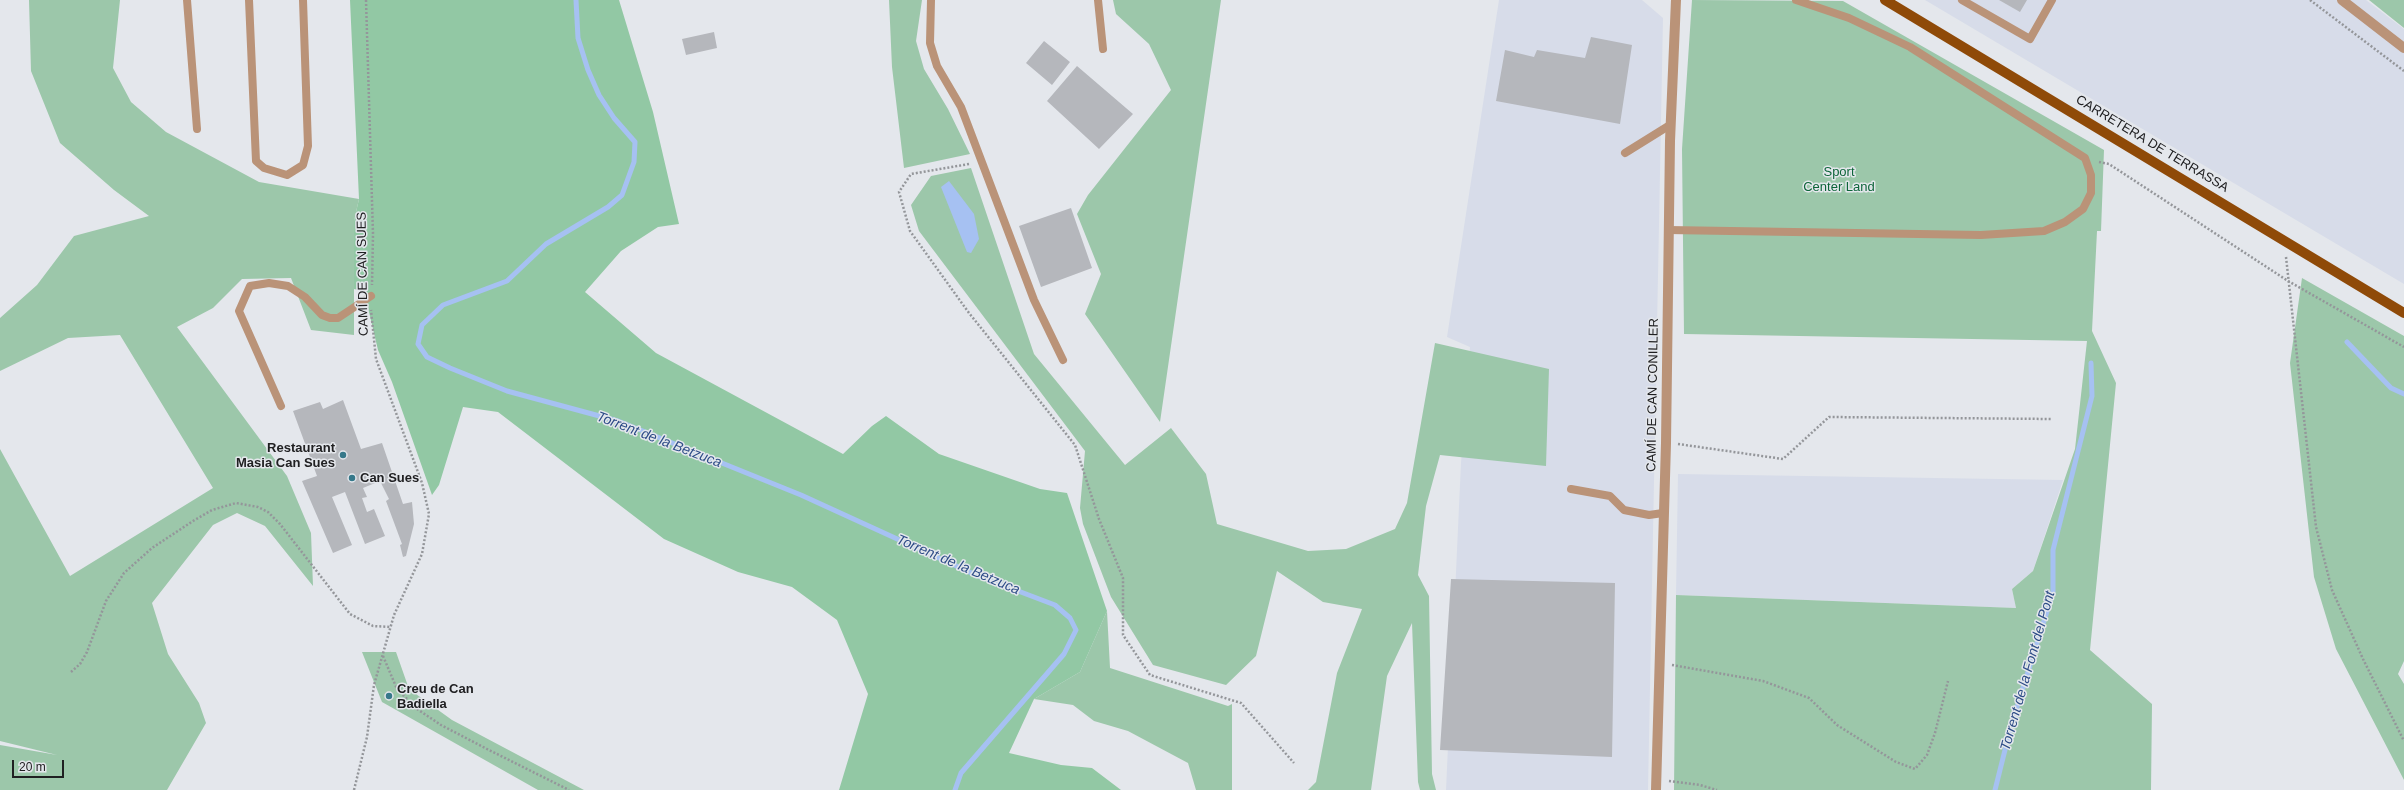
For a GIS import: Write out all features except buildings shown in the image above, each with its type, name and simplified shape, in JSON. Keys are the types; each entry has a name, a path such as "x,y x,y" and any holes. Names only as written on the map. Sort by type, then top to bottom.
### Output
{"main road":[{"name":"CARRETERA DE TERRASSA","path":"1885,0 2404,313"}],"street":[{"name":"CAMÍ DE CAN CONILLER","path":"1656,790 1666,443 1670,125 1676,0"},
{"path":"2342,0 2404,48"}],"lane":[{"path":"187,0 197,129"},
{"path":"249,0 256,161 264,168 287,176 303,165 308,146 304,0"},
{"path":"931,0 930,43 937,66 961,107 1034,300 1063,360"},
{"path":"1098,0 1103,49"},
{"path":"1668,230 1980,235 2044,231 2066,222 2083,209 2091,193 2091,175 2085,158 1910,47 1849,18 1796,0"},
{"path":"1962,0 2030,39 2052,0"},
{"path":"1625,153 1670,125"},
{"path":"281,406 239,311 250,286 269,283 288,286 306,297 322,315 330,318 338,318 371,296"},
{"path":"1571,488 1610,496 1624,510 1649,515 1664,513"}],"path":[{"name":"CAMÍ DE CAN SUES","path":"354,790 367,737 374,684 390,627 422,554 429,514 424,489 376,359 371,296 373,234 366,0"},
{"path":"2310,0 2404,71"},
{"path":"2085,158 2110,164 2288,281 2404,347"},
{"path":"981,162 911,174 899,192 910,231 969,312 1075,444 1099,519 1123,578 1123,635 1150,675 1241,703 1294,763"},
{"path":"2285,240 2288,281 2316,527 2319,541 2332,590 2404,741"},
{"path":"1666,443 1783,459 1829,417 2052,419"},
{"path":"71,672 80,664 87,652 106,601 124,573 152,548 193,521 212,510 236,503 258,507 268,512 280,524 350,614 373,626 390,627"},
{"path":"383,656 397,689 417,710 441,725 570,790"},
{"path":"1660,662 1763,681 1809,698 1837,725 1896,762 1915,769 1929,750 1948,681"},
{"path":"1656,779 1700,785 1717,790"}],"shaded area":[{"path":"1499,0 1642,0 1663,18 1648,790 1446,790 1461,463 1470,347 1447,337"},
{"path":"1925,0 2366,0 2404,29 2404,284"},
{"path":"1678,474 2063,480 2033,571 2012,589 2016,608 1676,595"}],"green space":[{"path":"29,0 120,0 113,68 131,102 166,132 259,182 359,199 354,221 354,335 311,330 291,278 242,279 213,308 177,327 287,476 311,533 313,586 265,526 237,513 213,525 152,603 168,654 199,703 206,723 167,790 0,790 0,745 57,755 0,741 0,449 70,576 213,488 120,335 68,338 0,371 0,318 37,285 74,236 149,216 114,190 60,143 31,71"},
{"path":"350,0 619,0 653,112 679,224 658,227 621,251 585,292 656,353 843,454 872,426 886,416 939,454 1040,489 1067,493 1107,611 1080,672 1034,699 1009,753 1061,765 1092,768 1121,790 839,790 868,694 837,620 792,587 738,572 664,539 498,412 463,407 439,485 432,495 392,382 378,350 364,291 354,289 354,221 359,199"},
{"path":"889,0 922,0 916,41 924,69 948,109 970,154 904,168 892,67"},
{"path":"1113,0 1221,0 1160,422 1085,314 1101,274 1077,214 1088,195 1171,90 1149,44 1116,14"},
{"name":"Sport Center Land","path":"1692,0 1843,1 2104,150 2101,231 2097,231 2092,331 2116,383 2090,650 2152,704 2151,790 1674,790 1676,595 2016,608 2012,589 2033,571 2075,449 2087,341 1684,334 1682,149"},
{"path":"2369,0 2404,0 2404,28"},
{"path":"971,168 1034,354 1125,465 1171,428 1206,474 1217,524 1308,551 1346,549 1395,529 1407,503 1435,343 1549,369 1546,466 1440,455 1426,506 1418,575 1429,596 1432,774 1436,790 1420,790 1418,782 1412,623 1387,676 1371,790 1308,790 1316,782 1337,673 1362,609 1323,602 1277,571 1256,656 1226,685 1153,665 1111,597 1083,524 1080,508 1085,451 919,231 911,205 931,176"},
{"path":"2302,278 2404,336 2404,661 2398,674 2404,684 2404,780 2336,649 2314,577 2290,363"},
{"path":"1107,611 1110,668 1228,706 1232,704 1232,790 1196,790 1188,763 1128,731 1094,721 1073,705 1034,699 1080,672"},
{"path":"362,652 396,652 409,689 452,720 584,790 538,790 382,702"}],"water":[{"path":"949,181 974,214 979,239 971,253 967,252 941,187"}],"waterway":[{"name":"Torrent de la Betzuca","path":"576,0 578,38 588,70 599,95 614,118 635,142 634,162 622,195 608,207 546,244 507,281 443,305 422,325 418,344 427,357 450,368 507,391 618,421 801,495 976,575 1055,605 1070,618 1076,630 1064,654 961,773 955,790"},
{"path":"2347,342 2391,388 2404,394"},
{"name":"Torrent de la Font del Pont","path":"1995,790 2011,726 2053,592 2053,550 2092,396 2091,363"}],"place":[{"name":"Restaurant Masia Can Sues","path":"343,455"},
{"name":"Can Sues","path":"352,478"},
{"name":"Creu de Can Badiella","path":"389,696"}]}
